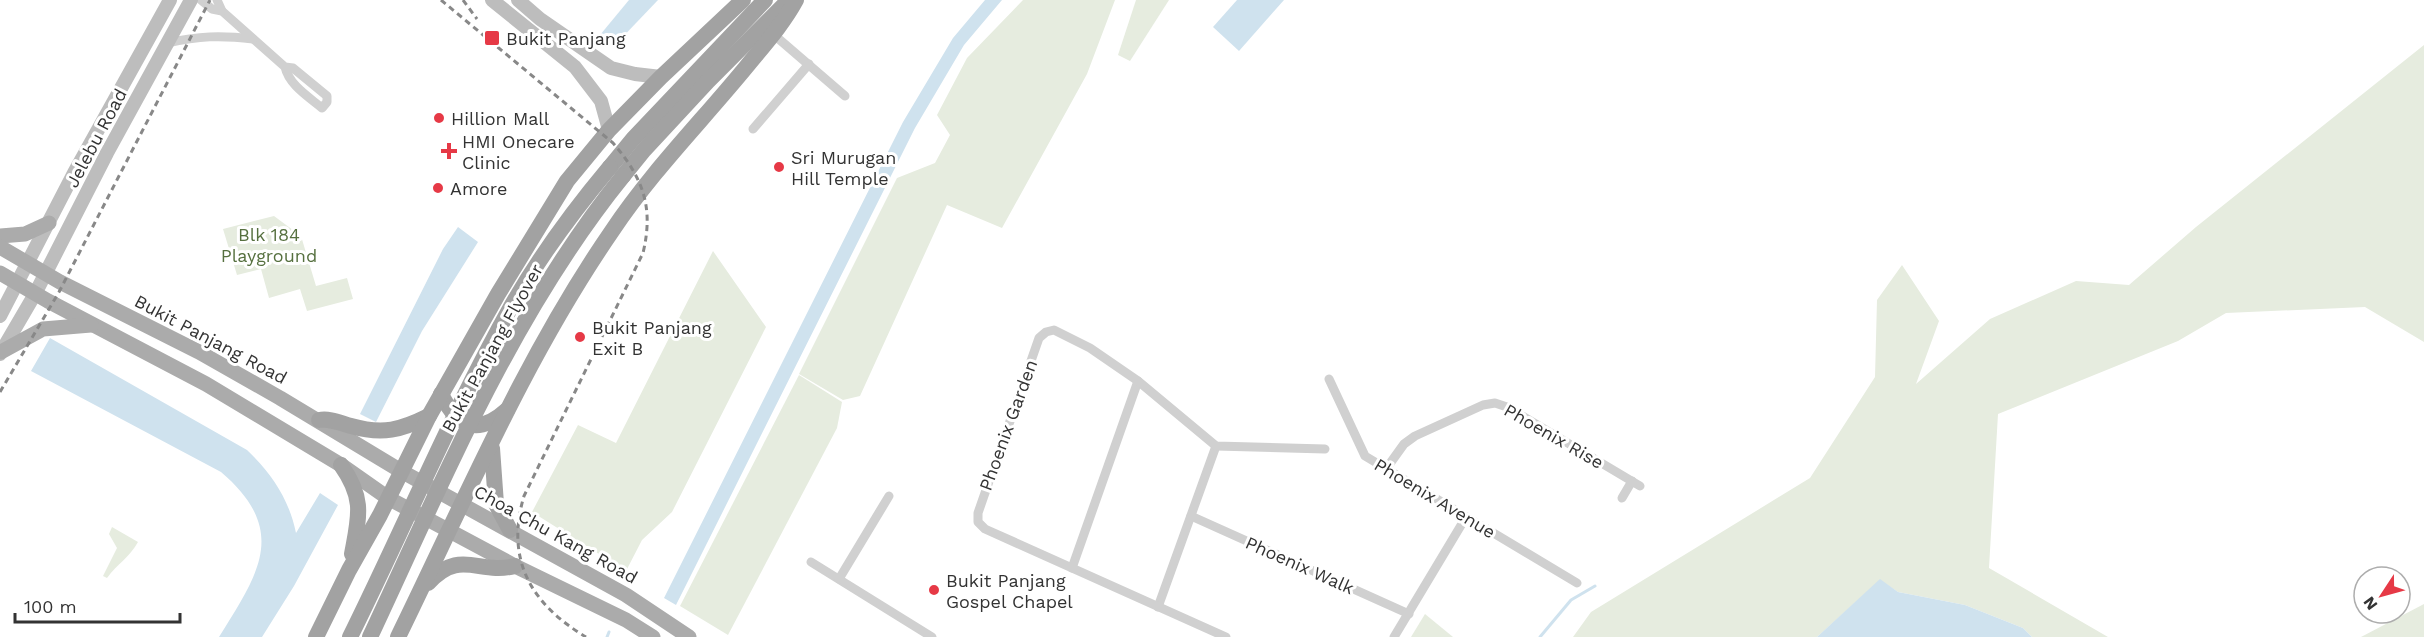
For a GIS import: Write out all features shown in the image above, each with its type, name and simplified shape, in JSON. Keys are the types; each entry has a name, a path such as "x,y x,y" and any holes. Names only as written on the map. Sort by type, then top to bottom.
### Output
{"highway":[{"path":"316,637 441,393 567,181 609,130 661,76 743,0"},
{"name":"Bukit Panjang Flyover","path":"370,637 401,567 529,313 597,208 765,0"},
{"name":"Bukit Panjang Flyover","path":"350,637 446,432 513,303 581,201 633,139 789,0"},
{"path":"398,637 449,530 556,319 611,231 657,169 773,34 796,0"},
{"path":"441,393 449,410 460,420 473,426 488,424 511,407"},
{"path":"319,420 326,418 353,427 393,431 429,416"},
{"path":"492,444 492,480 496,504 510,530"},
{"path":"341,465 350,477 360,508 349,570"},
{"path":"421,591 447,567 458,565 515,566"}],"main road":[{"name":"Jelebu Road","path":"0,316 74,173 170,0"},
{"name":"Jelebu Road","path":"0,353 46,274 107,153 191,0"},
{"path":"492,0 575,67 592,87 602,104 609,130"},
{"path":"518,0 540,19 611,68 635,74 661,76"},
{"path":"540,19 546,30 540,39"},
{"path":"0,236 25,234 50,223"},
{"name":"Bukit Panjang Road","path":"0,247 46,274 199,352 319,420 401,471"},
{"path":"0,273 35,294 206,384 341,465 388,498 515,566 608,611 653,637"},
{"path":"0,353 43,329 94,325"},
{"name":"Choa Chu Kang Road","path":"401,471 626,596 689,637"}],"street":[{"path":"201,0 212,9 222,11"},
{"path":"217,0 222,11 285,67 293,68 327,96 327,102 322,108 286,76 285,67"},
{"path":"773,34 845,96"},
{"path":"166,43 223,35 253,39"},
{"path":"753,129 809,64"},
{"name":"Phoenix Garden","path":"1216,446 1138,381 1090,348 1054,330 1046,332 1040,338 989,478 978,513 978,522 985,529 1226,637"},
{"name":"Phoenix Avenue","path":"1329,380 1365,456 1577,583"},
{"path":"1072,568 1138,381"},
{"name":"Phoenix Rise","path":"1386,468 1404,444 1415,436 1479,407 1495,404 1507,407 1636,484 1622,498"},
{"path":"1158,607 1216,446 1325,450"},
{"path":"839,579 889,496"},
{"name":"Phoenix Walk","path":"1191,516 1409,614"},
{"path":"1394,637 1466,516"},
{"path":"811,562 926,635"}],"green space":[{"path":"1023,0 1115,0 1087,74 1002,228 947,205 860,396 843,400 799,374 897,178 935,163 950,135 937,115 967,58"},
{"path":"1136,0 1169,0 1130,61 1118,55"},
{"path":"2424,45 2424,342 2365,307 2226,313 2178,341 1998,414 1989,568 2108,637 2032,637 2023,628 1965,605 1898,592 1880,580 1817,637 1573,637 1591,612 1810,478 1875,377 1877,300 1902,265 1939,321 1916,384 1990,319 2076,281 2129,285 2196,227"},
{"name":"Blk 184 Playground","path":"274,216 301,236 316,286 347,278 353,299 307,311 300,289 269,298 261,269 237,275 223,229"},
{"path":"713,251 766,327 672,512 642,540 626,571 532,512 578,425 616,443"},
{"path":"799,375 842,402 837,428 728,635 680,606"},
{"path":"112,527 138,542 107,578 103,576 117,548 109,534"},
{"path":"2424,604 2424,637 2361,637 2384,625 2412,625 2412,610"},
{"path":"1425,614 1453,637 1411,637"}],"water":[{"path":"629,0 658,0 615,45 600,35"},
{"path":"985,0 1002,0 964,45 915,128 676,605 664,598 903,122 953,38"},
{"path":"1237,0 1284,0 1239,51 1213,27"},
{"path":"458,227 478,242 422,331 376,422 360,414 443,249"},
{"path":"50,338 247,450 264,468 284,498 296,533 320,493 338,505 294,586 262,637 219,637 255,573 260,553 261,534 255,514 242,493 221,472 31,371"},
{"path":"1880,579 1898,592 1965,605 2023,628 2032,637 1817,637"}],"waterway":[{"path":"1540,637 1571,600 1595,586"},
{"path":"607,637 609,632"}],"railway":[{"path":"0,392 59,292 210,0"},
{"path":"441,0 613,143 639,181 646,207 646,237 643,253 524,496 519,519 518,540 527,578 537,595 550,610 586,637"},
{"path":"463,0 477,19"}],"place":[{"name":"Bukit Panjang","path":"492,38"},
{"name":"Hillion Mall","path":"439,118"},
{"name":"HMI Onecare Clinic","path":"449,151"},
{"name":"Sri Murugan Hill Temple","path":"779,167"},
{"name":"Amore","path":"438,188"},
{"name":"Bukit Panjang Exit B","path":"580,337"},
{"name":"Bukit Panjang Gospel Chapel","path":"934,590"}]}
